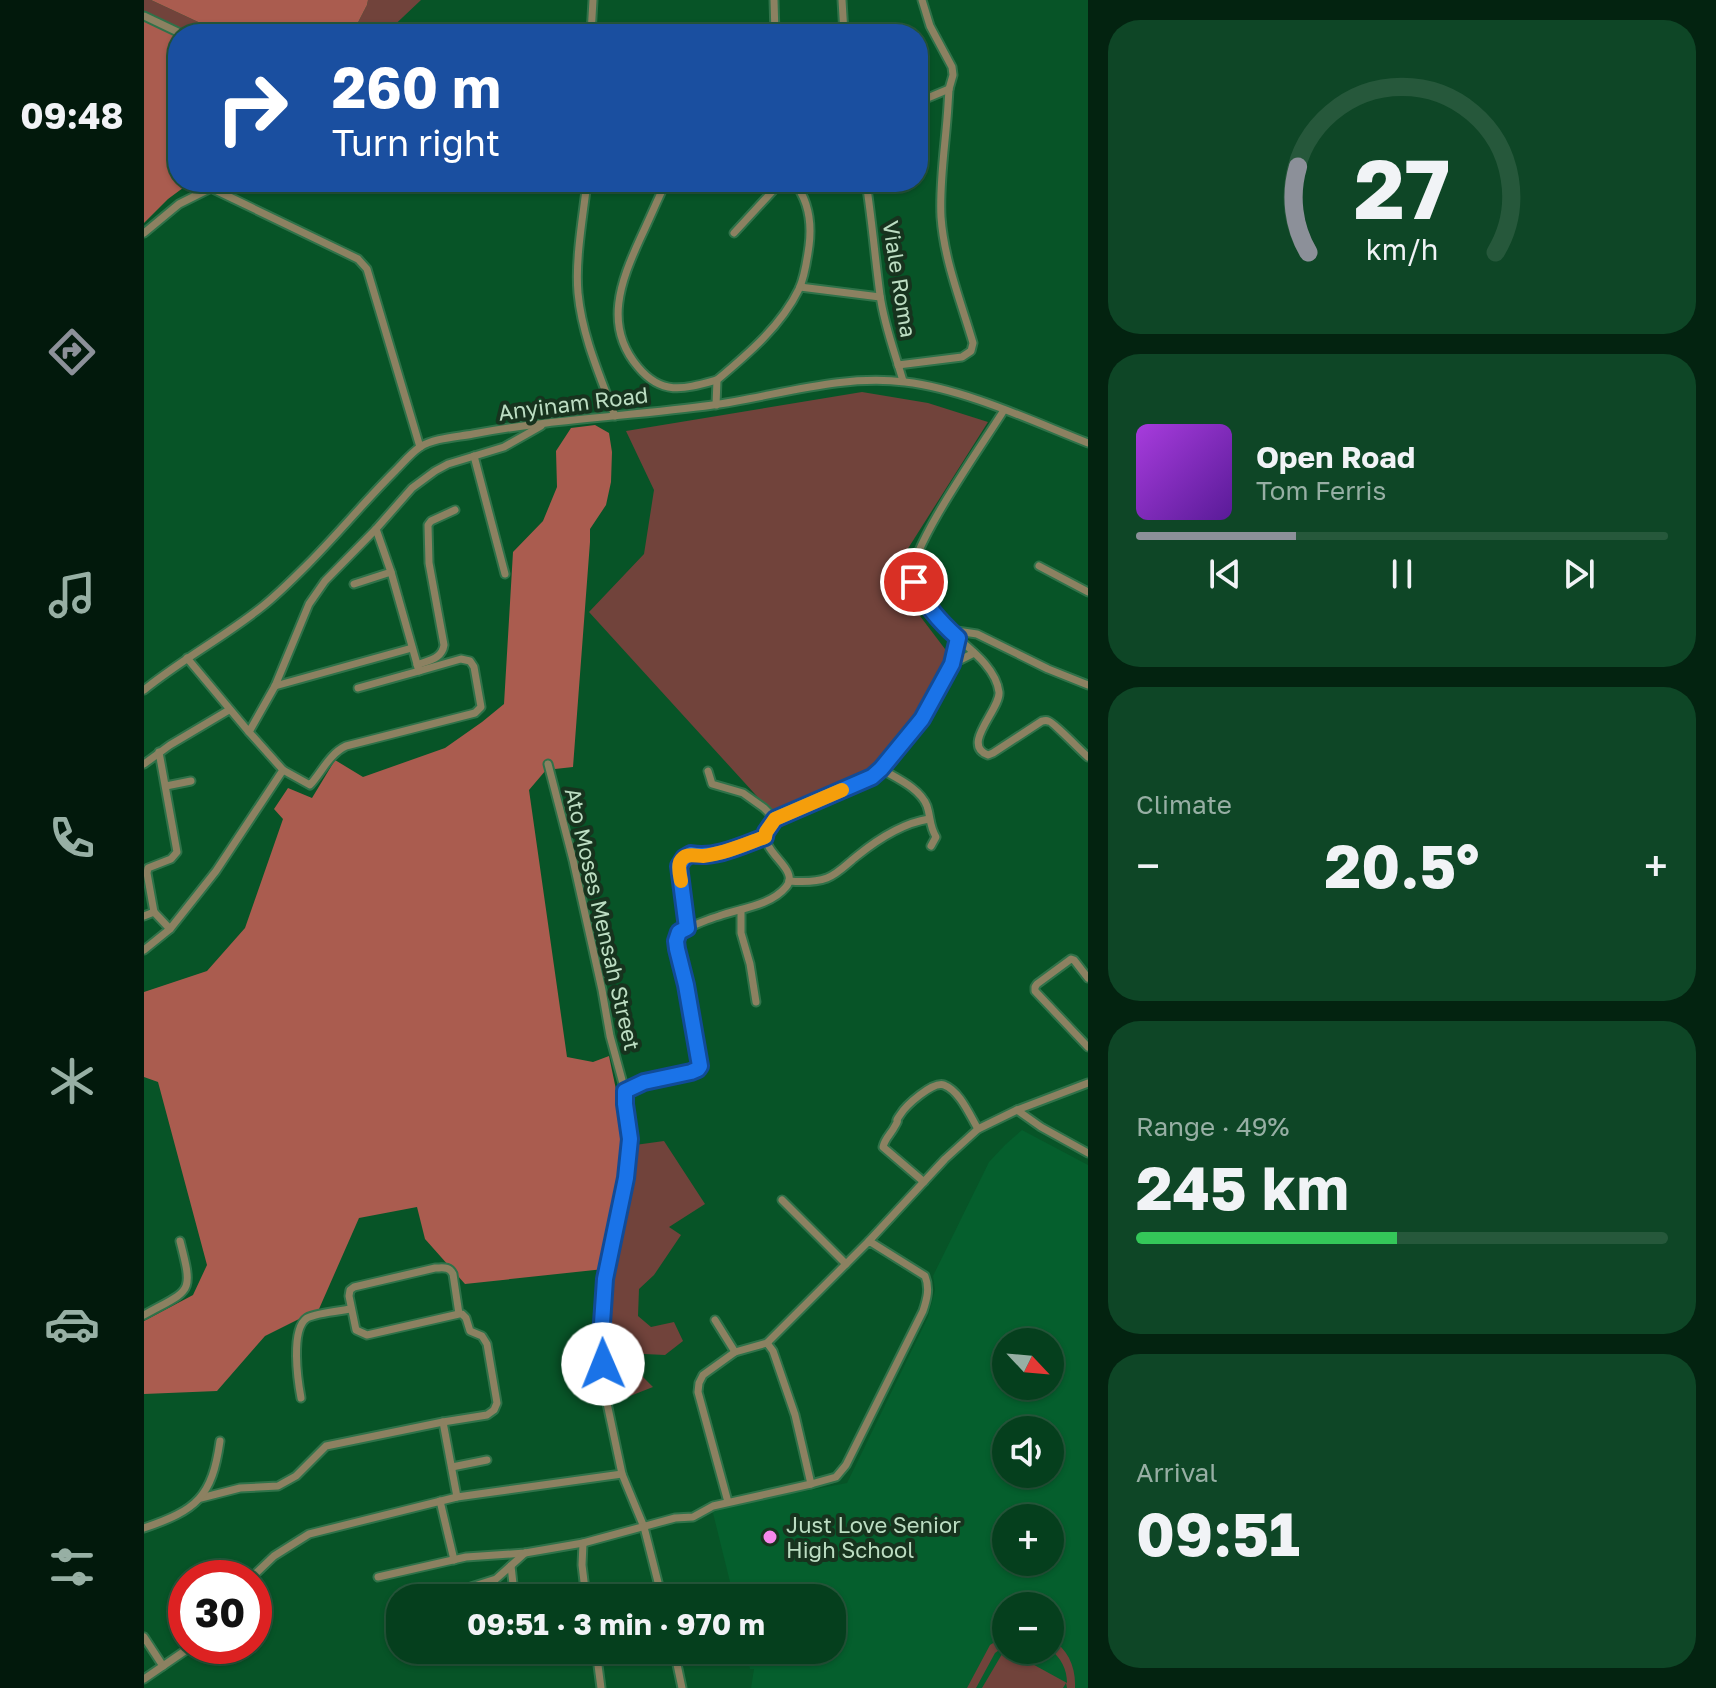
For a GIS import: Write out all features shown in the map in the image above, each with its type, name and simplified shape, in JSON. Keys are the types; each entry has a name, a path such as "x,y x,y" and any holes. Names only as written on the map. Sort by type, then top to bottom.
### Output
{"street":[{"path":"592,24 593,0"},
{"path":"774,0 775,24"},
{"path":"842,0 843,24"},
{"path":"898,365 962,357 968,354 973,343 950,267 941,217 952,67 930,26 922,0"},
{"path":"144,16 168,27"},
{"path":"928,98 949,89"},
{"path":"144,233 179,204 201,192"},
{"path":"144,690 262,607 307,565 420,447 367,269 358,259 226,192"},
{"path":"586,192 578,291 585,335 615,416"},
{"path":"662,192 624,276 619,296 620,333 635,364 656,384 671,388 687,388 717,380 769,331 800,287 810,238 809,210 802,192"},
{"path":"734,233 772,192"},
{"name":"Viale Roma","path":"868,192 880,297 903,381"},
{"path":"800,287 880,297"},
{"path":"716,405 717,380"},
{"name":"Anyinam Road","path":"420,447 485,432 716,405 852,381 903,381 949,391 1088,443"},
{"path":"1004,410 932,526 914,565 912,577 934,614 974,653 994,678 999,694 997,704 981,730 978,746 981,752 985,755 993,753 1047,720 1088,757"},
{"path":"249,732 275,686 309,604 325,581 412,488 448,464 511,444 546,423"},
{"path":"474,456 505,574"},
{"path":"418,668 439,656 444,645 429,563 428,525 455,510"},
{"path":"376,529 418,668"},
{"path":"1039,566 1088,592"},
{"path":"354,584 391,572"},
{"path":"950,630 977,634 1088,685"},
{"path":"625,1091 637,1084 691,1072 700,1066 676,941 679,932 720,915 762,903 785,888 789,881 787,870 770,850 766,832 775,819 872,777 881,769 922,719 952,664 958,638"},
{"path":"275,686 412,648"},
{"path":"952,664 974,653"},
{"path":"187,658 283,770 310,785 331,756 346,746 475,713 481,704 474,667 470,661 461,659 418,668 358,688"},
{"path":"144,764 229,710"},
{"path":"159,752 177,852 171,859 147,871 154,912 170,929"},
{"name":"Ato Moses Mensah Street","path":"548,764 625,1091 630,1139 626,1178 605,1279 601,1338 604,1389 622,1474 644,1527 658,1584"},
{"path":"881,769 910,787 927,805 930,826 936,837 931,846"},
{"path":"144,950 170,929 216,871 283,770"},
{"path":"708,771 713,785 743,793 775,819"},
{"path":"166,786 191,781"},
{"path":"789,881 829,877 873,844 914,821 929,819"},
{"path":"687,928 680,862 691,854 703,856 721,852 765,837"},
{"path":"741,910 741,933 756,1002"},
{"path":"144,916 154,912"},
{"path":"1088,978 1074,960 1069,959 1035,987 1035,991 1088,1047"},
{"path":"728,1502 698,1392 703,1375 735,1352 767,1343 945,1159 978,1129 1017,1110 1088,1083"},
{"path":"924,1182 883,1147 901,1112 928,1089 945,1085 955,1093 978,1129"},
{"path":"1017,1110 1088,1153"},
{"path":"782,1200 846,1264"},
{"path":"144,1315 183,1292 189,1284 180,1241"},
{"path":"378,1577 466,1557 525,1553 583,1543 675,1518 693,1517 728,1502 836,1477 846,1465 928,1297 925,1276 869,1241"},
{"path":"201,1498 240,1488 278,1486 296,1476 326,1446 487,1415 497,1403 485,1339 470,1331 462,1314 367,1335 356,1330 350,1290 435,1268 446,1268 453,1274 459,1314"},
{"path":"301,1398 296,1363 302,1323 309,1317 351,1309"},
{"path":"715,1320 735,1352"},
{"path":"767,1343 773,1351 795,1415 811,1484"},
{"path":"443,1422 457,1497"},
{"path":"144,1528 188,1510 201,1498 211,1479 220,1441"},
{"path":"452,1467 487,1460"},
{"path":"270,1560 309,1534 440,1501 622,1474"},
{"path":"440,1501 454,1560"},
{"path":"583,1543 584,1584"},
{"path":"480,1584 496,1579 525,1553"},
{"path":"511,1566 513,1584"},
{"path":"144,1637 163,1666"},
{"path":"144,1679 168,1663"},
{"path":"598,1664 601,1688"},
{"path":"677,1664 682,1688"}],"shaded area":[{"path":"144,0 151,0 203,24 168,24 168,29 144,16"},
{"path":"151,0 368,0 357,24 203,24"},
{"path":"368,0 421,0 396,24 357,24"},
{"path":"144,16 168,29 168,192 177,192 144,223"},
{"path":"862,392 928,403 988,422 902,558 898,587 945,649 945,662 917,713 875,772 774,815 589,612 644,554 654,490 626,431"},
{"path":"595,425 609,433 611,482 606,505 590,529 573,767 546,770 529,790 567,1057 593,1062 609,1056 627,1142 604,1269 465,1284 425,1239 417,1207 359,1218 319,1309 265,1336 217,1391 144,1394 144,1321 193,1295 207,1265 158,1082 144,1077 144,992 207,971 245,928 283,819 274,809 288,788 312,798 335,760 363,777 445,748 504,704 513,552 543,521 557,487 556,451 571,428"},
{"path":"1022,1130 1088,1165 1088,1688 751,1688 754,1669 750,1669 749,1664 846,1664 846,1584 731,1584 712,1509 847,1483 928,1317 935,1290 933,1276 989,1162"},
{"path":"664,1141 705,1204 669,1227 681,1235 654,1275 639,1289 638,1316 651,1327 674,1322 683,1341 665,1355 644,1354 637,1357 643,1377 653,1387 607,1405 608,1281 635,1145"},
{"path":"990,1645 992,1659 976,1688 967,1688"},
{"path":"1064,1651 1070,1659 1075,1688 1067,1688 1066,1683 1063,1688 982,1688 996,1664 1032,1664 1067,1683"}],"slow traffic":[{"path":"681,881 679,866 687,856 721,852 765,837 775,819 842,790"}],"place":[{"name":"Just Love Senior High School","path":"770,1537"}],"route":[{"path":"603,1364 601,1338 605,1279 626,1178 630,1139 625,1091 637,1084 691,1072 700,1066 676,941 679,932 687,928 680,862 691,854 703,856 721,852 765,837 775,819 872,777 881,769 922,719 952,664 958,638 934,614 914,582"}]}
